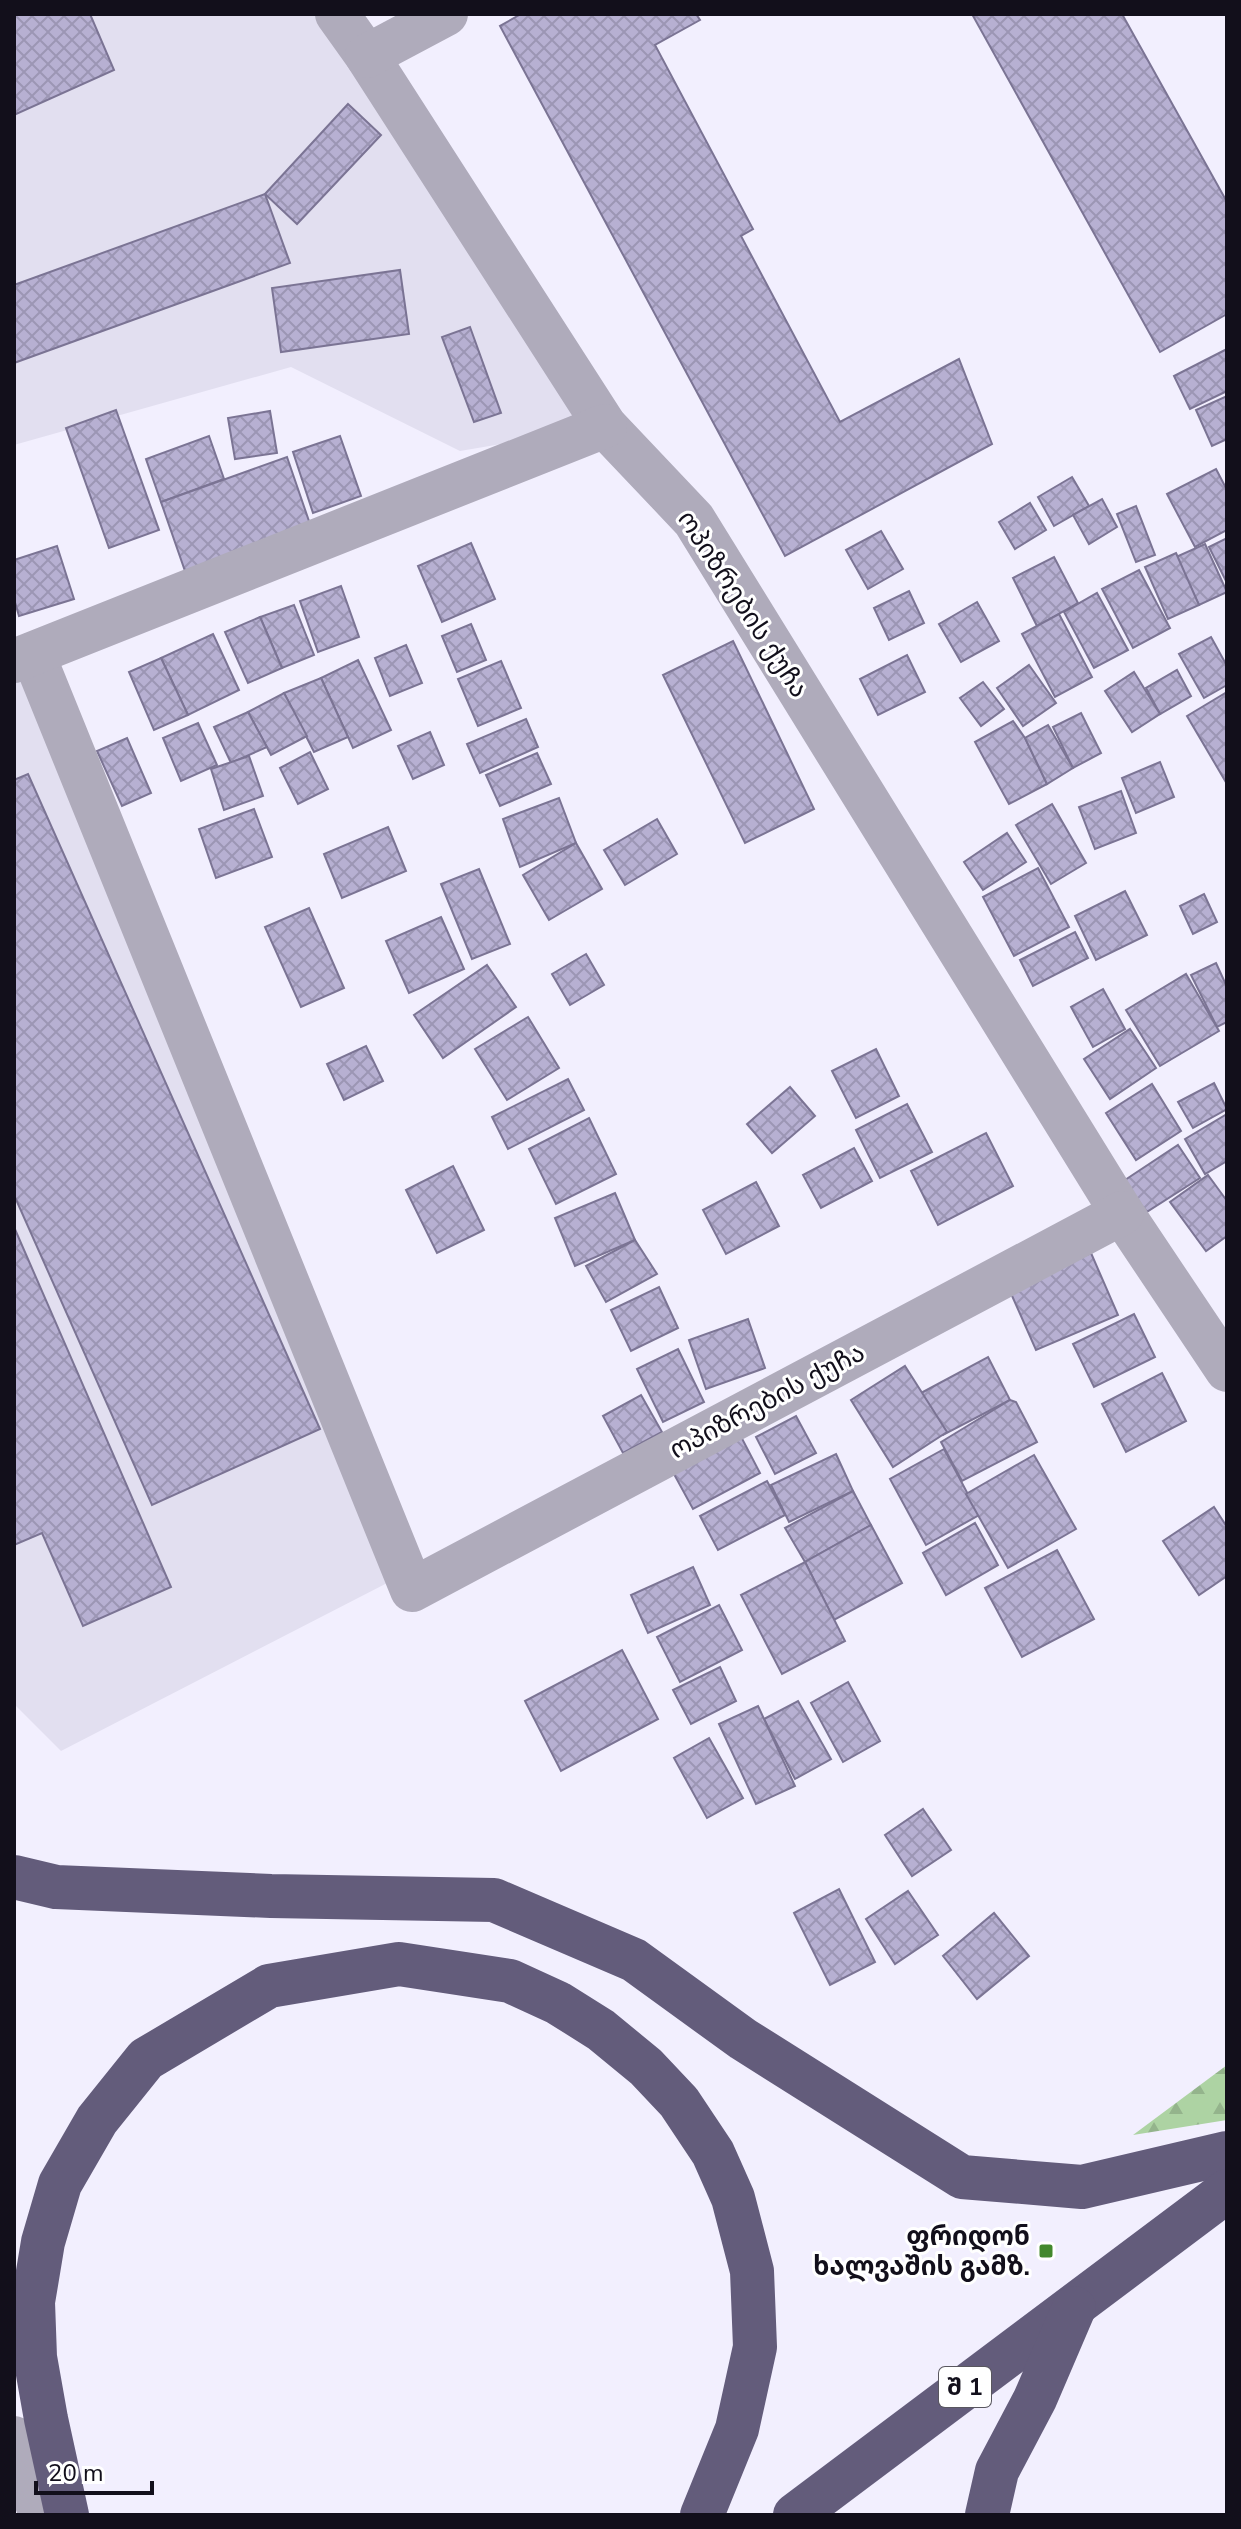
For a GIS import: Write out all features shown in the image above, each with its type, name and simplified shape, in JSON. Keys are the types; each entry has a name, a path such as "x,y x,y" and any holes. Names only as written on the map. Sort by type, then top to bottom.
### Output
{"highway":[{"path":"14,1877 56,1887 271,1896 494,1900 634,1960 743,2039 962,2177 1082,2187 1227,2153"},
{"path":"67,2515 35,2357 33,2302 43,2242 60,2184 97,2120 146,2059 269,1986 399,1964 510,1981 558,2003 601,2030 646,2067 679,2102 713,2153 733,2198 752,2271 755,2347 737,2429 702,2515"},
{"name":"შ 1","path":"795,2515 1227,2191"},
{"path":"987,2515 997,2471 1035,2399 1076,2304"}],"street":[{"name":"ოპიზრების ქუჩა","path":"337,14 605,426 694,520 1122,1213 1227,1370"},
{"path":"367,56 446,14"},
{"path":"24,658 605,426"},
{"name":"ოპიზრების ქუჩა","path":"24,658 412,1590 1122,1213"},
{"path":"14,2438 41,2515"}],"shaded area":[{"path":"14,14 337,14 605,426 460,451 291,367 14,445"},
{"path":"27,677 393,1580 61,1751 14,1704 14,682"}],"green space":[{"path":"1227,2065 1227,2120 1133,2135"}],"building":[{"path":"14,14 90,14 114,70 14,115"},
{"path":"521,14 696,14 700,20 655,45 753,229 741,236 840,422 959,359 992,444 785,556 500,26"},
{"path":"972,14 1122,14 1227,202 1227,314 1160,352"},
{"path":"348,104 381,135 297,224 265,194"},
{"path":"265,194 290,263 14,363 14,285"},
{"path":"400,270 409,334 281,352 272,288"},
{"path":"470,327 501,413 474,422 442,337"},
{"path":"1227,349 1227,391 1190,409 1174,376"},
{"path":"1227,396 1227,439 1212,446 1196,410"},
{"path":"116,410 159,530 109,548 66,428"},
{"path":"270,411 277,453 235,459 228,418"},
{"path":"209,436 224,479 161,502 146,459"},
{"path":"340,436 361,496 313,513 293,452"},
{"path":"287,457 311,527 185,571 161,502"},
{"path":"1216,469 1227,490 1227,530 1195,547 1167,494"},
{"path":"1072,477 1089,506 1054,526 1038,497"},
{"path":"1102,499 1117,527 1089,544 1073,515"},
{"path":"1030,503 1046,530 1015,549 999,522"},
{"path":"1136,506 1155,555 1136,562 1117,514"},
{"path":"881,531 903,569 868,589 846,550"},
{"path":"1227,538 1227,583 1209,547"},
{"path":"471,543 495,599 442,622 418,566"},
{"path":"1205,544 1227,592 1199,605 1176,557"},
{"path":"57,546 74,599 19,616 14,599 14,560"},
{"path":"1176,553 1199,605 1168,619 1145,567"},
{"path":"1054,557 1078,603 1037,626 1013,578"},
{"path":"1139,570 1170,628 1133,648 1102,589"},
{"path":"341,586 359,637 318,652 300,601"},
{"path":"909,591 924,623 889,640 874,608"},
{"path":"1097,593 1128,650 1094,668 1064,612"},
{"path":"977,602 999,641 961,662 939,624"},
{"path":"294,605 314,655 282,668 260,617"},
{"path":"1059,614 1092,677 1055,697 1022,634"},
{"path":"260,617 282,668 248,683 225,632"},
{"path":"471,624 486,660 457,672 442,636"},
{"path":"213,634 239,690 188,715 161,658"},
{"path":"1211,637 1227,666 1227,685 1204,698 1179,654"},
{"path":"733,641 814,809 745,843 663,675"},
{"path":"406,645 422,683 390,696 375,658"},
{"path":"907,655 925,692 878,715 860,679"},
{"path":"161,658 188,715 154,730 129,672"},
{"path":"358,660 391,730 353,748 321,678"},
{"path":"501,661 521,708 478,726 458,679"},
{"path":"1029,665 1056,703 1023,726 997,688"},
{"path":"1177,670 1191,696 1160,714 1146,688"},
{"path":"1134,672 1160,714 1132,732 1105,691"},
{"path":"321,678 348,737 314,752 284,693"},
{"path":"983,682 1004,709 981,726 960,698"},
{"path":"1227,692 1227,784 1187,716"},
{"path":"284,693 307,736 271,755 248,712"},
{"path":"248,712 267,747 231,763 214,727"},
{"path":"1081,713 1101,753 1073,768 1053,727"},
{"path":"526,719 538,747 480,773 467,744"},
{"path":"1013,721 1025,738 1047,784 1009,804 975,742"},
{"path":"198,723 217,765 181,781 163,738"},
{"path":"1048,725 1073,768 1047,784 1025,738"},
{"path":"430,732 444,765 413,779 398,746"},
{"path":"127,738 151,793 122,806 97,751"},
{"path":"310,752 328,789 298,804 280,768"},
{"path":"537,753 551,784 500,806 486,775"},
{"path":"249,756 263,796 224,810 211,769"},
{"path":"1160,762 1174,797 1136,813 1122,778"},
{"path":"28,774 320,1429 152,1505 14,1195 14,780"},
{"path":"1121,791 1136,833 1095,849 1079,807"},
{"path":"559,798 576,843 520,867 503,819"},
{"path":"1052,804 1086,863 1051,884 1016,825"},
{"path":"254,809 272,857 216,878 199,829"},
{"path":"657,819 677,854 625,885 604,850"},
{"path":"388,827 406,871 342,898 324,854"},
{"path":"1007,833 1026,862 983,890 964,862"},
{"path":"576,843 602,889 549,920 523,875"},
{"path":"1038,868 1069,927 1014,956 983,897"},
{"path":"479,869 510,944 472,959 441,884"},
{"path":"1125,891 1147,935 1096,960 1075,916"},
{"path":"1204,894 1217,922 1193,934 1180,906"},
{"path":"309,908 344,988 301,1007 265,927"},
{"path":"441,917 464,969 409,993 386,941"},
{"path":"1075,932 1088,958 1033,986 1020,960"},
{"path":"586,954 604,985 570,1005 552,974"},
{"path":"1216,963 1227,987 1227,1022 1217,1027 1191,975"},
{"path":"487,965 516,1007 443,1058 414,1015"},
{"path":"1186,974 1219,1031 1160,1066 1126,1010"},
{"path":"1103,989 1125,1029 1093,1047 1071,1007"},
{"path":"528,1017 559,1068 507,1100 475,1049"},
{"path":"1130,1029 1156,1068 1110,1099 1084,1059"},
{"path":"366,1046 383,1081 344,1100 327,1064"},
{"path":"876,1049 899,1096 856,1118 832,1071"},
{"path":"568,1079 584,1110 508,1149 492,1117"},
{"path":"1214,1083 1227,1109 1193,1128 1178,1102"},
{"path":"1152,1084 1181,1131 1136,1160 1106,1113"},
{"path":"790,1087 815,1116 772,1153 747,1124"},
{"path":"907,1104 932,1152 880,1178 856,1130"},
{"path":"1227,1114 1227,1161 1205,1174 1185,1139"},
{"path":"589,1118 616,1174 556,1204 529,1149"},
{"path":"986,1133 1013,1186 938,1225 911,1171"},
{"path":"1178,1145 1200,1178 1145,1213 1125,1180"},
{"path":"854,1148 872,1181 821,1208 803,1175"},
{"path":"453,1166 484,1230 437,1253 406,1190"},
{"path":"1208,1175 1227,1201 1227,1236 1206,1251 1170,1202"},
{"path":"756,1182 779,1226 726,1254 703,1210"},
{"path":"615,1193 635,1240 575,1266 555,1218"},
{"path":"14,1227 171,1587 83,1626 42,1533 14,1545"},
{"path":"635,1240 657,1274 606,1302 586,1266"},
{"path":"1091,1253 1118,1315 1036,1350 1009,1289"},
{"path":"659,1287 678,1328 631,1351 611,1310"},
{"path":"1134,1314 1155,1357 1094,1387 1073,1344"},
{"path":"748,1319 765,1368 706,1389 689,1340"},
{"path":"678,1349 704,1402 663,1422 637,1369"},
{"path":"988,1357 1010,1400 943,1435 921,1393"},
{"path":"905,1366 947,1432 893,1467 851,1400"},
{"path":"1162,1373 1186,1421 1126,1452 1102,1404"},
{"path":"641,1395 662,1432 623,1453 603,1416"},
{"path":"1010,1400 1016,1402 1037,1442 962,1481 941,1442"},
{"path":"796,1416 816,1453 775,1474 756,1437"},
{"path":"737,1429 760,1473 693,1509 669,1465"},
{"path":"944,1449 979,1515 926,1545 890,1479"},
{"path":"836,1454 853,1491 789,1522 771,1485"},
{"path":"1034,1455 1076,1529 1008,1568 966,1494"},
{"path":"767,1481 785,1515 718,1550 700,1516"},
{"path":"853,1491 871,1525 805,1562 785,1528"},
{"path":"1214,1507 1227,1527 1227,1576 1199,1595 1163,1541"},
{"path":"975,1523 998,1565 946,1595 923,1553"},
{"path":"871,1525 902,1583 834,1620 805,1562"},
{"path":"1057,1550 1094,1619 1022,1657 985,1588"},
{"path":"805,1562 845,1641 782,1674 741,1595"},
{"path":"693,1567 710,1605 648,1633 631,1595"},
{"path":"719,1605 742,1650 680,1682 657,1637"},
{"path":"622,1650 658,1719 561,1771 525,1701"},
{"path":"720,1667 736,1701 691,1724 673,1690"},
{"path":"848,1682 880,1741 843,1762 811,1703"},
{"path":"798,1701 831,1759 795,1779 764,1719"},
{"path":"758,1706 795,1786 756,1804 719,1724"},
{"path":"709,1738 743,1798 707,1818 674,1758"},
{"path":"923,1809 951,1850 912,1876 885,1835"},
{"path":"839,1889 875,1962 830,1985 794,1913"},
{"path":"908,1891 938,1935 895,1964 866,1919"},
{"path":"994,1913 1029,1956 977,1999 943,1956"}],"place":[{"name":"ფრიდონ ხალვაშის გამზ.","path":"1046,2251"}]}
